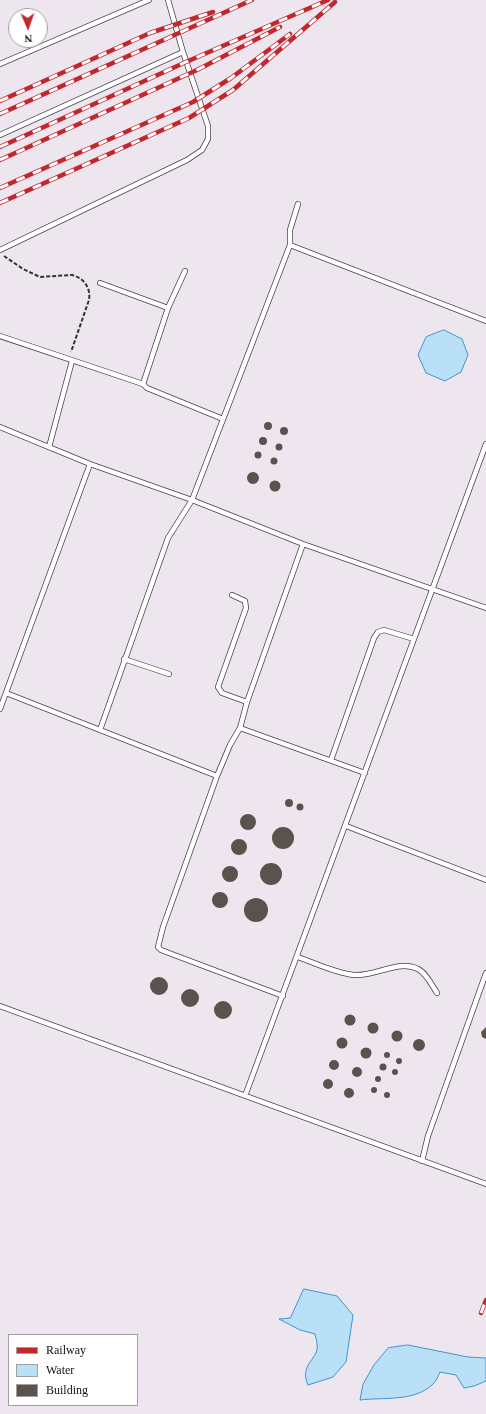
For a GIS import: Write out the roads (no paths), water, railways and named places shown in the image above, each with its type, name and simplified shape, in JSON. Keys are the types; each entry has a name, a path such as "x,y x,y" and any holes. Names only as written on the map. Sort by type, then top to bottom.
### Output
{"lane":[{"path":"0,64 149,0"},
{"path":"0,251 187,160 202,150 208,139 208,126 183,52 168,0"},
{"path":"0,135 183,52"},
{"path":"100,730 168,538 192,500 290,245 290,230 298,204"},
{"path":"290,245 486,321"},
{"path":"143,384 168,308 185,271"},
{"path":"100,283 168,308"},
{"path":"0,336 143,384 147,388 223,419"},
{"path":"49,446 72,361"},
{"path":"0,427 90,464 192,500 303,544 486,608"},
{"path":"245,1096 298,957 486,444"},
{"path":"0,709 90,464"},
{"path":"283,996 161,950 158,947 163,926 216,776 230,745 240,728 247,702 303,544"},
{"path":"232,595 245,601 246,608 218,687 222,693 247,702"},
{"path":"331,760 374,638 378,632 384,630 414,639"},
{"path":"124,659 169,674"},
{"path":"6,694 216,776"},
{"path":"240,728 365,773"},
{"path":"346,826 486,880"},
{"path":"298,957 354,975 403,967 418,969 426,976 437,993"},
{"path":"422,1161 428,1136 486,973"},
{"path":"0,1006 486,1184"}],"water":[{"path":"444,330 462,339 468,355 461,372 445,381 426,373 418,355 426,337"},
{"path":"304,1289 337,1296 353,1315 346,1362 333,1377 308,1385 306,1373 308,1365 317,1350 315,1334 300,1330 279,1319 290,1318"},
{"path":"408,1345 468,1357 486,1358 486,1381 464,1388 456,1375 440,1372 433,1384 416,1394 398,1398 360,1400 363,1384 374,1365 388,1348"}],"railway":[{"path":"0,114 252,0"},
{"path":"0,147 186,62 328,0"},
{"path":"0,203 189,118 233,90 335,2"},
{"path":"0,101 150,33 213,12"},
{"path":"0,160 197,70 280,27"},
{"path":"0,188 193,102 231,78 290,34"},
{"path":"481,1313 486,1300"}]}
